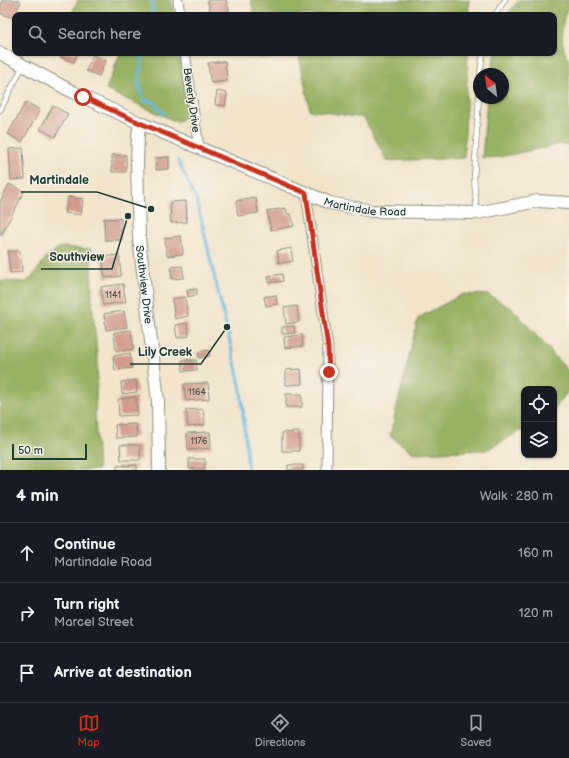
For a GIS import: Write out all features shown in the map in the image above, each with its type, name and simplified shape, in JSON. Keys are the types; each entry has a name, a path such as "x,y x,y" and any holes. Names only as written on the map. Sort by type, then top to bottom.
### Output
{"street":[{"path":"178,0 180,12"},
{"name":"Martindale Road","path":"0,53 75,93 140,123 330,203 371,211 477,213 538,201 569,203"},
{"name":"Beverly Drive","path":"185,56 198,148"},
{"name":"Southview Drive","path":"140,123 136,162 139,238 158,401 159,470"},
{"path":"306,193 328,348 327,470"}],"lane":[{"path":"497,12 505,0"},
{"path":"481,68 483,56"},
{"path":"0,110 23,66"},
{"path":"477,213 474,179 478,104"}],"green space":[{"path":"78,0 171,0 173,12 72,12"},
{"path":"251,0 469,0 469,12 253,12"},
{"path":"519,0 569,0 564,18 562,35 564,51 569,61 569,146 561,144 500,157 482,158 486,104 509,104 509,68 492,68 494,56 557,56 557,12 509,12"},
{"path":"119,56 179,56 189,114 177,122 106,90"},
{"path":"260,56 299,56 260,57"},
{"path":"299,56 468,56 464,158 387,161 364,118 310,110"},
{"path":"61,247 91,249 92,301 98,362 95,416 98,470 0,470 0,281 27,282 46,257"},
{"path":"463,294 488,295 513,309 569,372 569,390 557,406 557,386 521,386 521,431 486,450 414,453 390,436 418,318"}],"building":[{"path":"3,0 17,0 21,2 16,12 12,12 12,18 0,13"},
{"path":"208,0 226,0 229,11 210,12"},
{"path":"59,56 77,56 74,62"},
{"path":"93,56 106,60 99,76 86,71"},
{"path":"225,61 227,81 211,83 208,63"},
{"path":"217,91 227,93 225,106 215,105"},
{"path":"26,102 40,110 22,142 8,134"},
{"path":"53,106 68,114 55,137 40,129"},
{"path":"23,148 25,179 11,180 9,149"},
{"path":"112,155 126,155 126,172 112,172"},
{"path":"169,157 169,169 156,170 155,158"},
{"path":"9,184 24,192 0,235 0,202"},
{"path":"68,197 83,199 81,215 65,213"},
{"path":"256,198 258,213 238,216 236,201"},
{"path":"186,201 187,222 171,223 170,202"},
{"path":"286,208 287,214 291,214 294,226 271,230 267,211"},
{"path":"121,218 121,240 105,240 104,219"},
{"path":"181,236 183,254 167,256 165,238"},
{"path":"291,248 293,261 279,263 277,251"},
{"path":"8,251 20,251 22,272 10,273"},
{"path":"119,255 121,276 105,278 102,257"},
{"path":"182,266 184,278 172,279 171,267"},
{"path":"282,274 283,281 269,283 268,276"},
{"path":"123,284 126,302 103,305 101,287"},
{"path":"197,289 197,295 188,297 187,290"},
{"path":"276,295 277,304 266,306 264,297"},
{"path":"185,297 188,316 175,319 172,299"},
{"path":"297,306 299,322 286,324 284,308"},
{"path":"124,311 127,327 106,330 104,314"},
{"path":"187,323 189,336 177,338 175,325"},
{"path":"294,326 295,333 282,334 282,327"},
{"path":"131,330 134,349 116,351 114,332"},
{"path":"302,335 303,346 285,348 284,337"},
{"path":"209,350 210,356 199,358 198,352"},
{"path":"130,353 132,368 115,370 113,356"},
{"path":"182,360 196,360 197,370 183,371"},
{"path":"301,369 302,384 286,385 286,370"},
{"path":"136,380 137,392 122,394 121,382"},
{"path":"208,383 209,399 186,401 184,384"},
{"path":"286,394 302,394 302,407 286,407"},
{"path":"136,397 137,415 119,416 118,399"},
{"path":"203,409 205,425 188,427 186,410"},
{"path":"136,424 137,437 116,438 115,425"},
{"path":"210,432 211,448 188,450 187,433"},
{"path":"299,432 299,451 282,451 282,433"},
{"path":"120,445 140,445 140,460 121,460"},
{"path":"189,459 205,459 205,469 189,469"},
{"path":"137,465 137,470 117,470 117,466"},
{"path":"288,465 303,465 303,470 288,470"}],"waterway":[{"path":"151,0 153,6 152,12"},
{"path":"142,56 138,82 144,100 153,102 164,114"},
{"path":"178,160 197,202 241,389 248,470"}],"place":[{"name":"Martindale","path":"151,209"},
{"name":"Southview","path":"128,216"},
{"name":"Lily Creek","path":"227,327"}],"route":[{"path":"83,97 140,123 306,193 328,348 329,372"}]}
